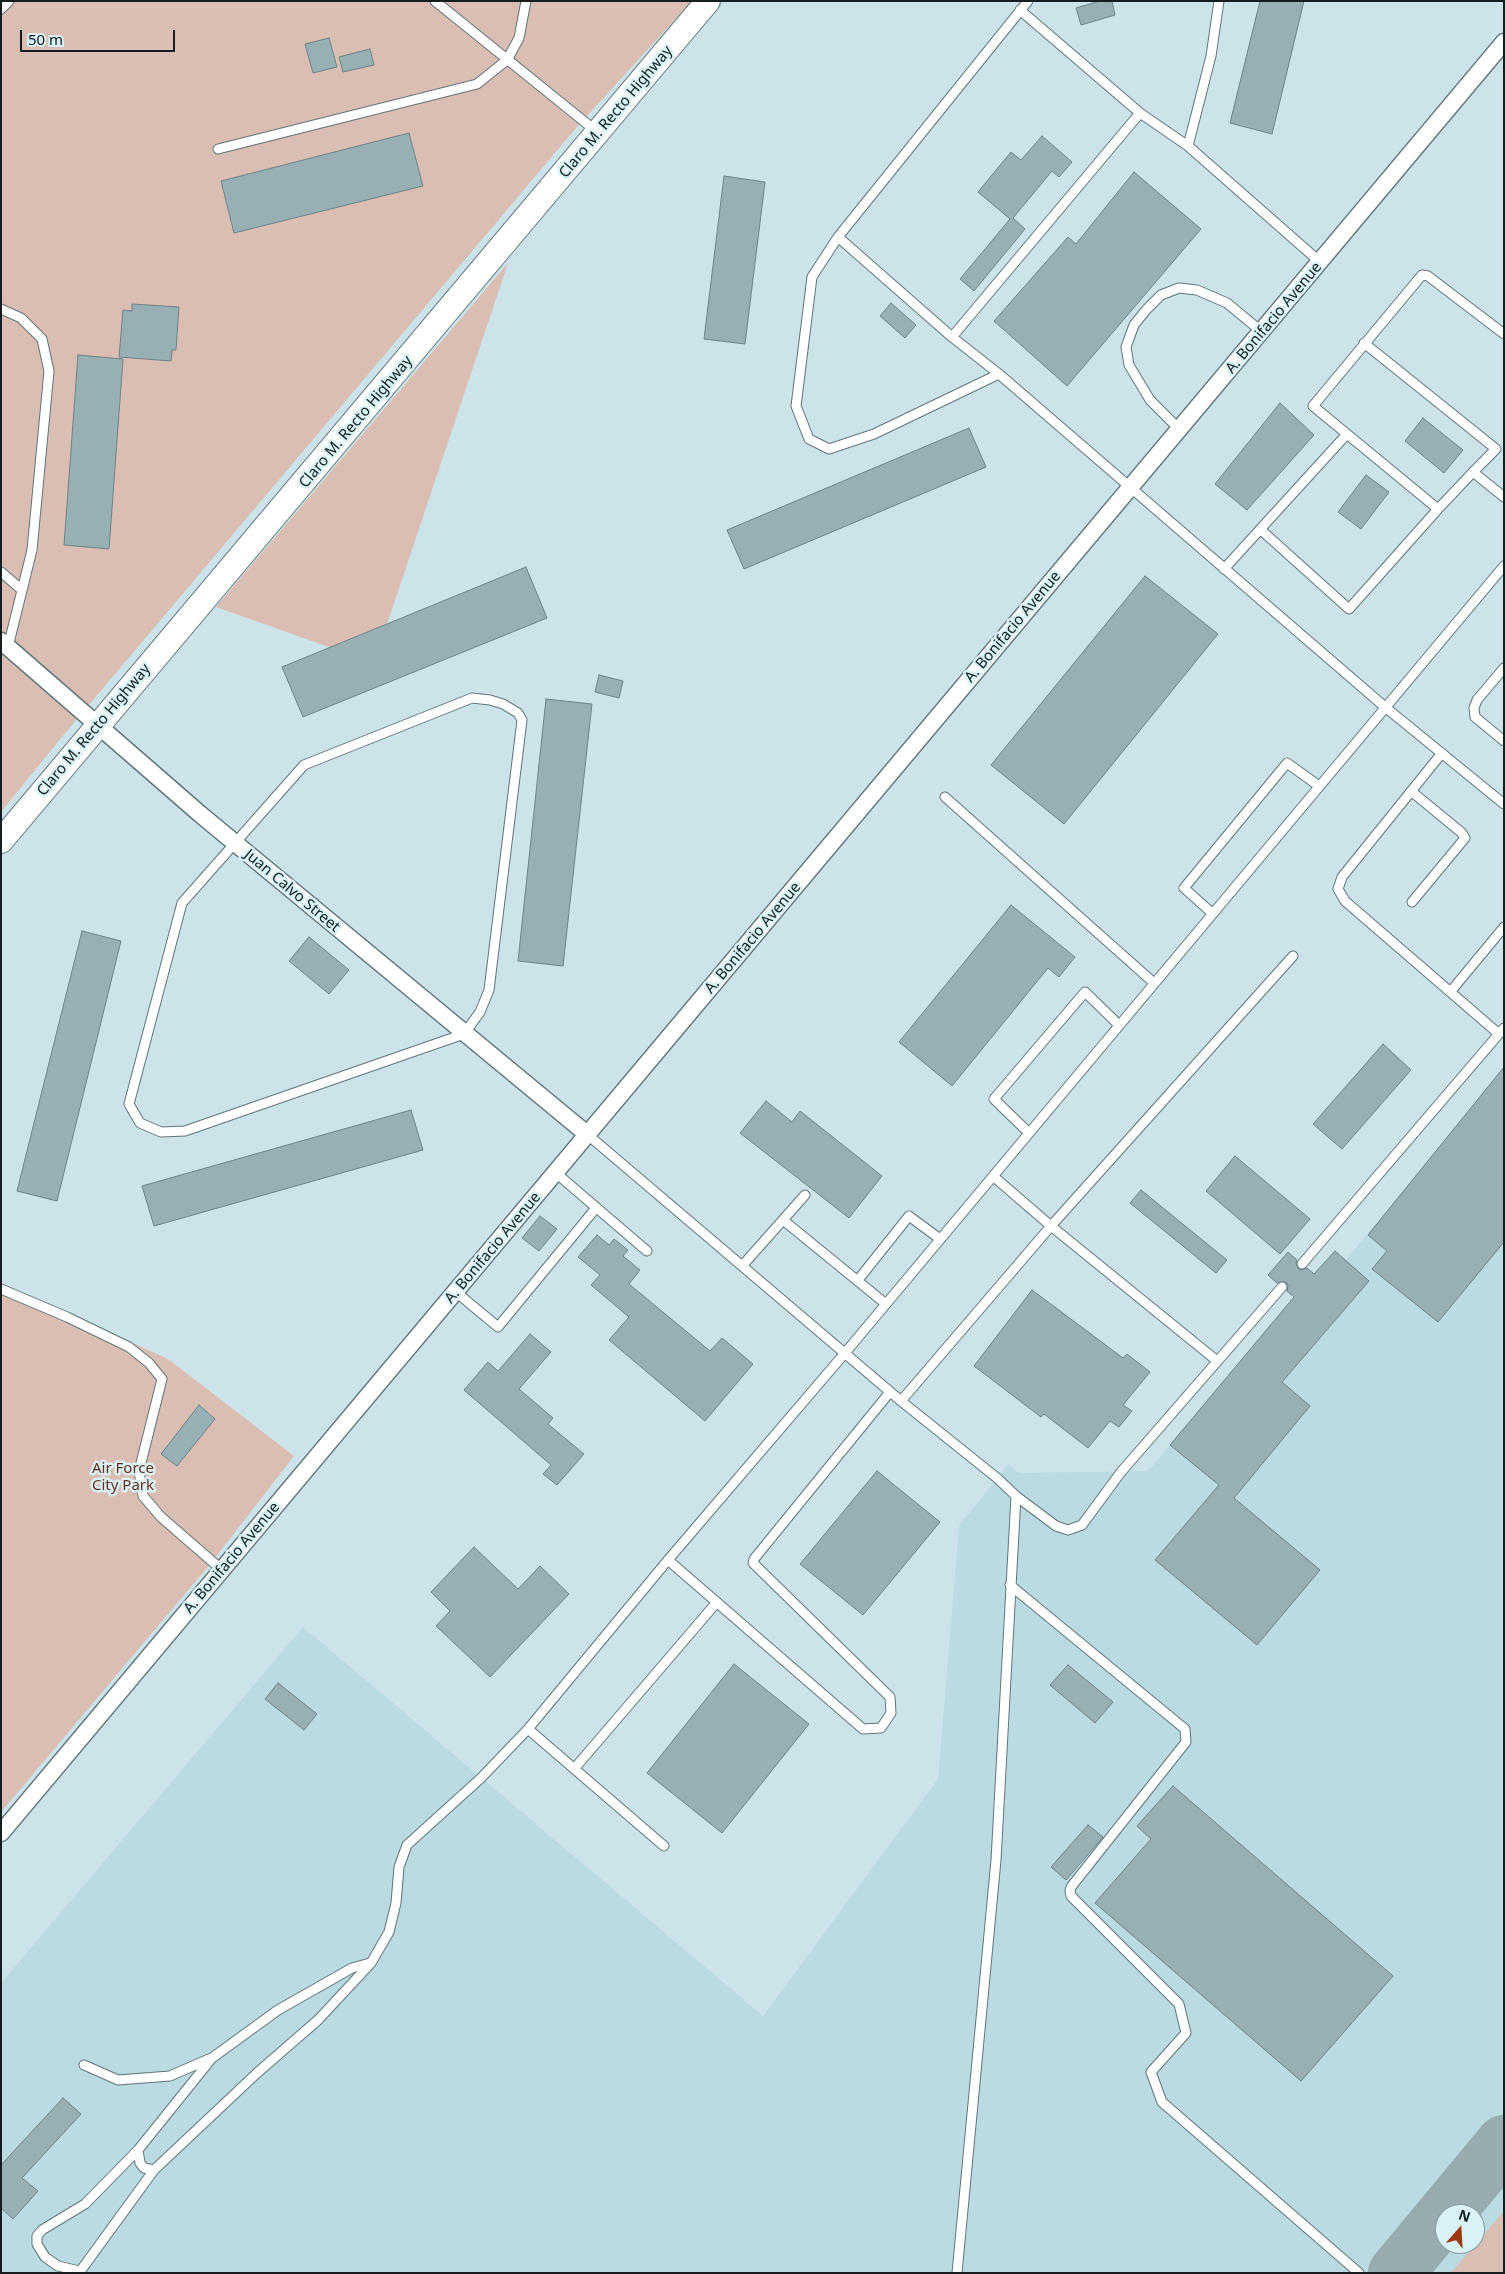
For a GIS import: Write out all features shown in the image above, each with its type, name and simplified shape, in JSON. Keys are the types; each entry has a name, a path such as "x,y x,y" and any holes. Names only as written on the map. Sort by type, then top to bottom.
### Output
{"main road":[{"name":"Claro M. Recto Highway","path":"1,841 708,1"}],"street":[{"name":"A. Bonifacio Avenue","path":"1,1833 588,1136 1504,42"},
{"name":"Juan Calvo Street","path":"4,646 236,843 588,1136"}],"lane":[{"path":"1,10 9,1"},
{"path":"435,1 598,133"},
{"path":"218,149 477,84 507,60 519,38 526,1"},
{"path":"999,374 874,434 829,449 809,439 796,406 812,277 838,237 1028,1"},
{"path":"1188,146 1212,56 1220,1"},
{"path":"1020,10 1140,113 1188,146 1320,262"},
{"path":"952,337 1140,113"},
{"path":"838,237 1384,707 1504,804"},
{"path":"1438,509 1313,406 1422,275 1428,276 1504,334"},
{"path":"1180,430 1150,400 1129,365 1126,347 1134,325 1146,310 1162,295 1179,288 1197,290 1227,303 1262,332"},
{"path":"1,309 21,318 42,339 49,371 32,550 22,590 4,646"},
{"path":"1260,529 1349,609 1438,509 1496,449 1364,343"},
{"path":"1224,568 1347,434"},
{"path":"1473,472 1504,497"},
{"path":"212,2058 138,2150 85,2204 42,2230 37,2236 36,2244 45,2257 58,2266 79,2272 154,2170 318,2020 371,1963 389,1932 396,1903 399,1866 407,1845 481,1778 528,1729 1504,566"},
{"path":"1,572 22,590"},
{"path":"1504,668 1477,700 1474,708 1474,717 1504,741"},
{"path":"472,698 490,700 518,712 522,720 488,990 480,1012 464,1034 185,1131 161,1132 140,1122 130,1104 182,903 304,765 472,698"},
{"path":"1302,1264 1501,1031 1346,901 1338,889 1342,877 1442,753"},
{"path":"1212,913 1184,888 1287,763 1319,786"},
{"path":"1411,791 1462,833 1465,838 1412,902"},
{"path":"945,797 1154,983"},
{"path":"1451,991 1504,927"},
{"path":"901,1401 1051,1226 1293,956"},
{"path":"1029,1133 994,1099 1085,992 1119,1025"},
{"path":"588,1136 890,1392 997,1478 1016,1496 1056,1526 1068,1530 1082,1525 1121,1472 1216,1360 1282,1287"},
{"path":"556,1173 647,1251"},
{"path":"993,1176 1051,1226 1216,1360"},
{"path":"742,1266 805,1195"},
{"path":"456,1292 498,1327 596,1208"},
{"path":"858,1280 908,1216 940,1239"},
{"path":"783,1220 886,1304"},
{"path":"1,1289 67,1317 129,1347 149,1363 162,1379 139,1471 143,1496 161,1517 222,1570"},
{"path":"668,1560 864,1729 881,1728 891,1713 890,1697 753,1563 754,1559 890,1392"},
{"path":"957,2273 996,1860 1016,1496"},
{"path":"1010,1586 1185,1729 1186,1742 1071,1887 1070,1891 1071,1896 1180,2004 1186,2033 1151,2072 1162,2102 1359,2273"},
{"path":"574,1769 717,1602"},
{"path":"528,1729 664,1846"},
{"path":"84,2065 118,2080 170,2076 212,2058 278,2010 352,1968 371,1963"},
{"path":"138,2150 140,2163 144,2168 154,2170"}],"shaded area":[{"path":"1504,1067 1504,2273 1,2273 1,1983 303,1627 763,2016 938,1779 959,1526 1008,1464 1019,1473 1148,1471 1294,1297 1268,1275 1288,1252 1314,1274 1335,1251 1346,1260"}],"green space":[{"path":"1,1 692,1 576,128 61,738 1,812"},
{"path":"508,263 374,663 216,607"},
{"name":"Air Force City Park","path":"1,1283 168,1359 294,1456 211,1563 1,1812"},
{"path":"1504,2211 1504,2273 1451,2273 1467,2254 1485,2254 1485,2233"}],"building":[{"path":"1100,1 1112,1 1115,15 1081,25 1076,8"},
{"path":"1260,1 1304,1 1272,134 1230,123"},
{"path":"329,38 337,67 313,73 305,44"},
{"path":"370,49 374,65 343,72 339,57"},
{"path":"409,133 423,186 234,233 221,181"},
{"path":"1042,136 1072,162 1059,177 1052,171 1013,218 1025,229 974,291 960,279 1010,219 978,192 1011,152 1021,160"},
{"path":"1134,172 1201,229 1067,386 994,321 1068,237 1076,244"},
{"path":"724,176 765,182 745,344 704,339"},
{"path":"891,303 916,325 905,338 880,316"},
{"path":"132,304 179,307 176,350 172,350 171,361 119,357 123,310 132,311"},
{"path":"78,355 123,359 109,549 64,545"},
{"path":"1280,403 1314,435 1247,510 1215,484"},
{"path":"1423,418 1463,450 1444,473 1405,441"},
{"path":"969,428 986,467 744,569 727,530"},
{"path":"1366,475 1389,492 1361,529 1338,512"},
{"path":"526,567 547,618 303,717 282,667"},
{"path":"1145,576 1218,634 1064,824 991,765"},
{"path":"599,675 623,681 619,698 595,692"},
{"path":"546,699 592,704 563,966 518,961"},
{"path":"1011,905 1075,957 1059,977 1048,968 952,1086 899,1042"},
{"path":"82,931 121,941 57,1201 17,1191"},
{"path":"309,937 349,970 329,994 289,961"},
{"path":"1383,1044 1411,1070 1342,1149 1313,1124"},
{"path":"1504,1067 1504,1242 1438,1322 1372,1269 1387,1251 1368,1235"},
{"path":"766,1101 792,1122 800,1111 882,1176 849,1218 740,1133"},
{"path":"411,1110 423,1150 154,1226 142,1186"},
{"path":"1235,1156 1310,1219 1280,1254 1206,1191"},
{"path":"1141,1190 1227,1260 1216,1273 1130,1203"},
{"path":"540,1216 557,1229 539,1251 522,1238"},
{"path":"597,1235 609,1245 614,1239 628,1250 623,1256 640,1270 629,1284 710,1351 722,1338 753,1364 705,1421 609,1340 629,1317 591,1285 600,1275 578,1257"},
{"path":"1335,1251 1369,1281 1282,1382 1310,1406 1234,1498 1320,1570 1257,1645 1155,1560 1219,1485 1170,1445 1294,1297 1287,1291 1288,1285 1286,1282 1277,1283 1268,1275 1288,1252 1297,1260 1298,1268 1301,1270 1307,1268 1314,1274"},
{"path":"1032,1290 1123,1358 1127,1354 1150,1372 1123,1405 1132,1411 1119,1427 1110,1421 1088,1448 1044,1414 1041,1417 974,1366"},
{"path":"530,1334 551,1352 519,1389 553,1418 548,1424 584,1454 557,1485 543,1474 551,1465 464,1390 488,1362 498,1371"},
{"path":"199,1405 215,1419 177,1466 161,1454"},
{"path":"877,1471 940,1522 863,1615 800,1564"},
{"path":"474,1547 518,1589 540,1566 569,1594 490,1677 436,1626 450,1611 431,1592"},
{"path":"734,1664 809,1724 722,1833 647,1773"},
{"path":"1068,1665 1113,1702 1095,1723 1050,1685"},
{"path":"278,1683 317,1714 304,1730 265,1699"},
{"path":"1173,1786 1393,1976 1301,2081 1095,1903 1151,1839 1137,1826"},
{"path":"1088,1825 1103,1837 1066,1880 1051,1867"},
{"path":"63,2098 81,2114 22,2178 38,2191 13,2219 1,2208 1,2165"}],"taxiway":[{"path":"1396,2273 1504,2143"}]}
